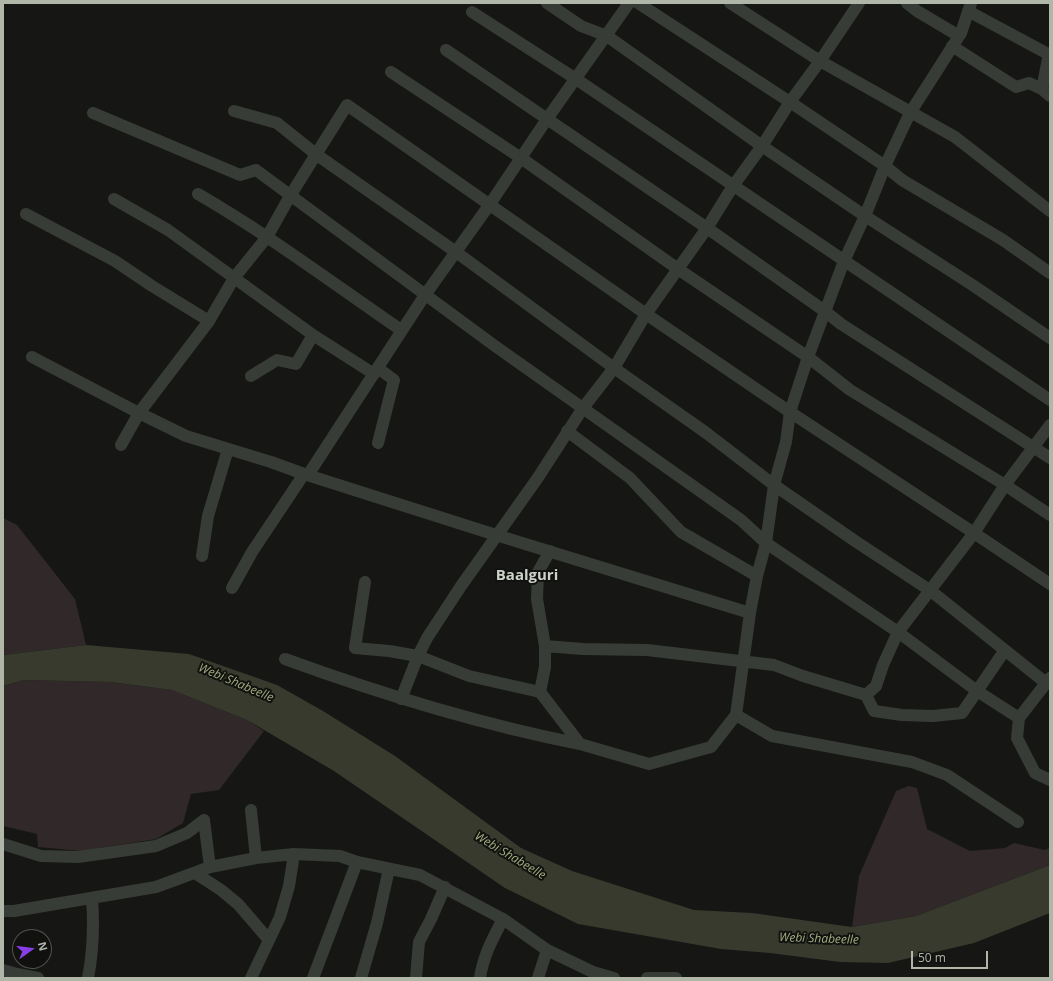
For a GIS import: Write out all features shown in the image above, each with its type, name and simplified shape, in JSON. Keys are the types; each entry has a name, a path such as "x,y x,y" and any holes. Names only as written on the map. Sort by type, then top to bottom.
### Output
{"street":[{"path":"547,3 581,26 607,36 762,146 1050,338"},
{"path":"232,588 252,552 376,371 401,330 629,3"},
{"path":"638,3 790,102 885,166 902,180 1004,240 1050,273"},
{"path":"730,3 820,61 955,137 1050,211"},
{"path":"401,699 418,656 427,638 461,586 537,479 583,408 614,368 646,314 707,228 733,186 762,146 790,102 860,3"},
{"path":"285,659 345,681 401,699 525,734 580,744 649,764 711,747 736,715 750,613 757,576 766,543 774,485 786,442 790,412 808,357 844,261 865,216 885,166 910,113 955,41 969,7 1049,54 1046,93 1029,84 1016,87 955,41 907,3"},
{"path":"472,12 576,79 1050,400"},
{"path":"446,50 707,228 841,324 1050,458"},
{"path":"391,72 521,158 678,269 808,357 850,390 1005,485 1050,515"},
{"path":"121,445 139,413 209,321 234,278 267,237 290,196 347,105 646,314 790,412 1050,584"},
{"path":"234,111 277,123 317,155 456,252 614,368 705,432 774,485 855,542 931,591 1005,650 1048,680 1019,718 1017,738 1035,773 1050,780"},
{"path":"93,113 240,175 256,170 425,295 741,520 766,543 898,632 977,691 1019,718"},
{"path":"198,194 267,237 401,330"},
{"path":"114,200 168,230 313,335 394,380 378,443"},
{"path":"26,214 115,261 209,321"},
{"path":"251,376 277,360 296,364 313,335"},
{"path":"32,357 186,436 496,535 750,613"},
{"path":"866,695 876,686 883,665 898,632 931,591 974,533 1005,485 1050,425"},
{"path":"567,431 630,478 681,532 757,576"},
{"path":"202,556 208,516 228,449"},
{"path":"540,692 545,667 545,646 537,599 538,572 550,551"},
{"path":"365,582 355,648 389,651 418,656 469,676 540,692 580,744"},
{"path":"545,646 583,649 647,650 774,665 803,676 866,695 874,711 902,716 933,716 962,713 1005,650"},
{"path":"736,715 772,736 912,762 947,775 1018,822"},
{"path":"251,810 256,858"},
{"path":"3,844 41,856 78,857 156,846 186,832 204,820 210,867"},
{"path":"251,978 280,917 289,886 294,854"},
{"path":"3,912 156,887 210,867 256,858 294,854 340,856 357,862 420,875 503,919 547,950 592,975 614,978"},
{"path":"314,978 357,862"},
{"path":"361,978 379,915 389,869"},
{"path":"195,872 238,904 269,940"},
{"path":"416,978 419,942 445,887"},
{"path":"88,978 92,958 94,919 92,898"},
{"path":"480,978 482,964 490,944 503,919"},
{"path":"538,978 547,950"},
{"path":"3,970 38,978"},
{"path":"647,978 676,978"}],"shaded area":[{"path":"3,518 17,525 75,599 86,645 3,655"},
{"path":"24,680 110,682 172,690 247,720 264,731 219,790 191,794 183,823 156,839 81,851 38,847 37,834 3,826 3,686"},
{"path":"909,786 917,788 927,829 970,851 1005,848 1014,843 1045,850 1050,848 1050,865 916,916 852,927 859,876 896,791"}],"water":[{"name":"Webi Shabeelle","path":"86,645 189,654 277,685 323,711 395,756 521,848 572,871 694,910 752,913 852,927 916,916 1050,865 1050,913 974,943 888,963 840,962 770,953 721,949 578,924 505,888 334,771 247,720 172,690 110,682 24,680 3,686 3,655"}],"district":[{"name":"Baalguri","path":"527,576"}]}
